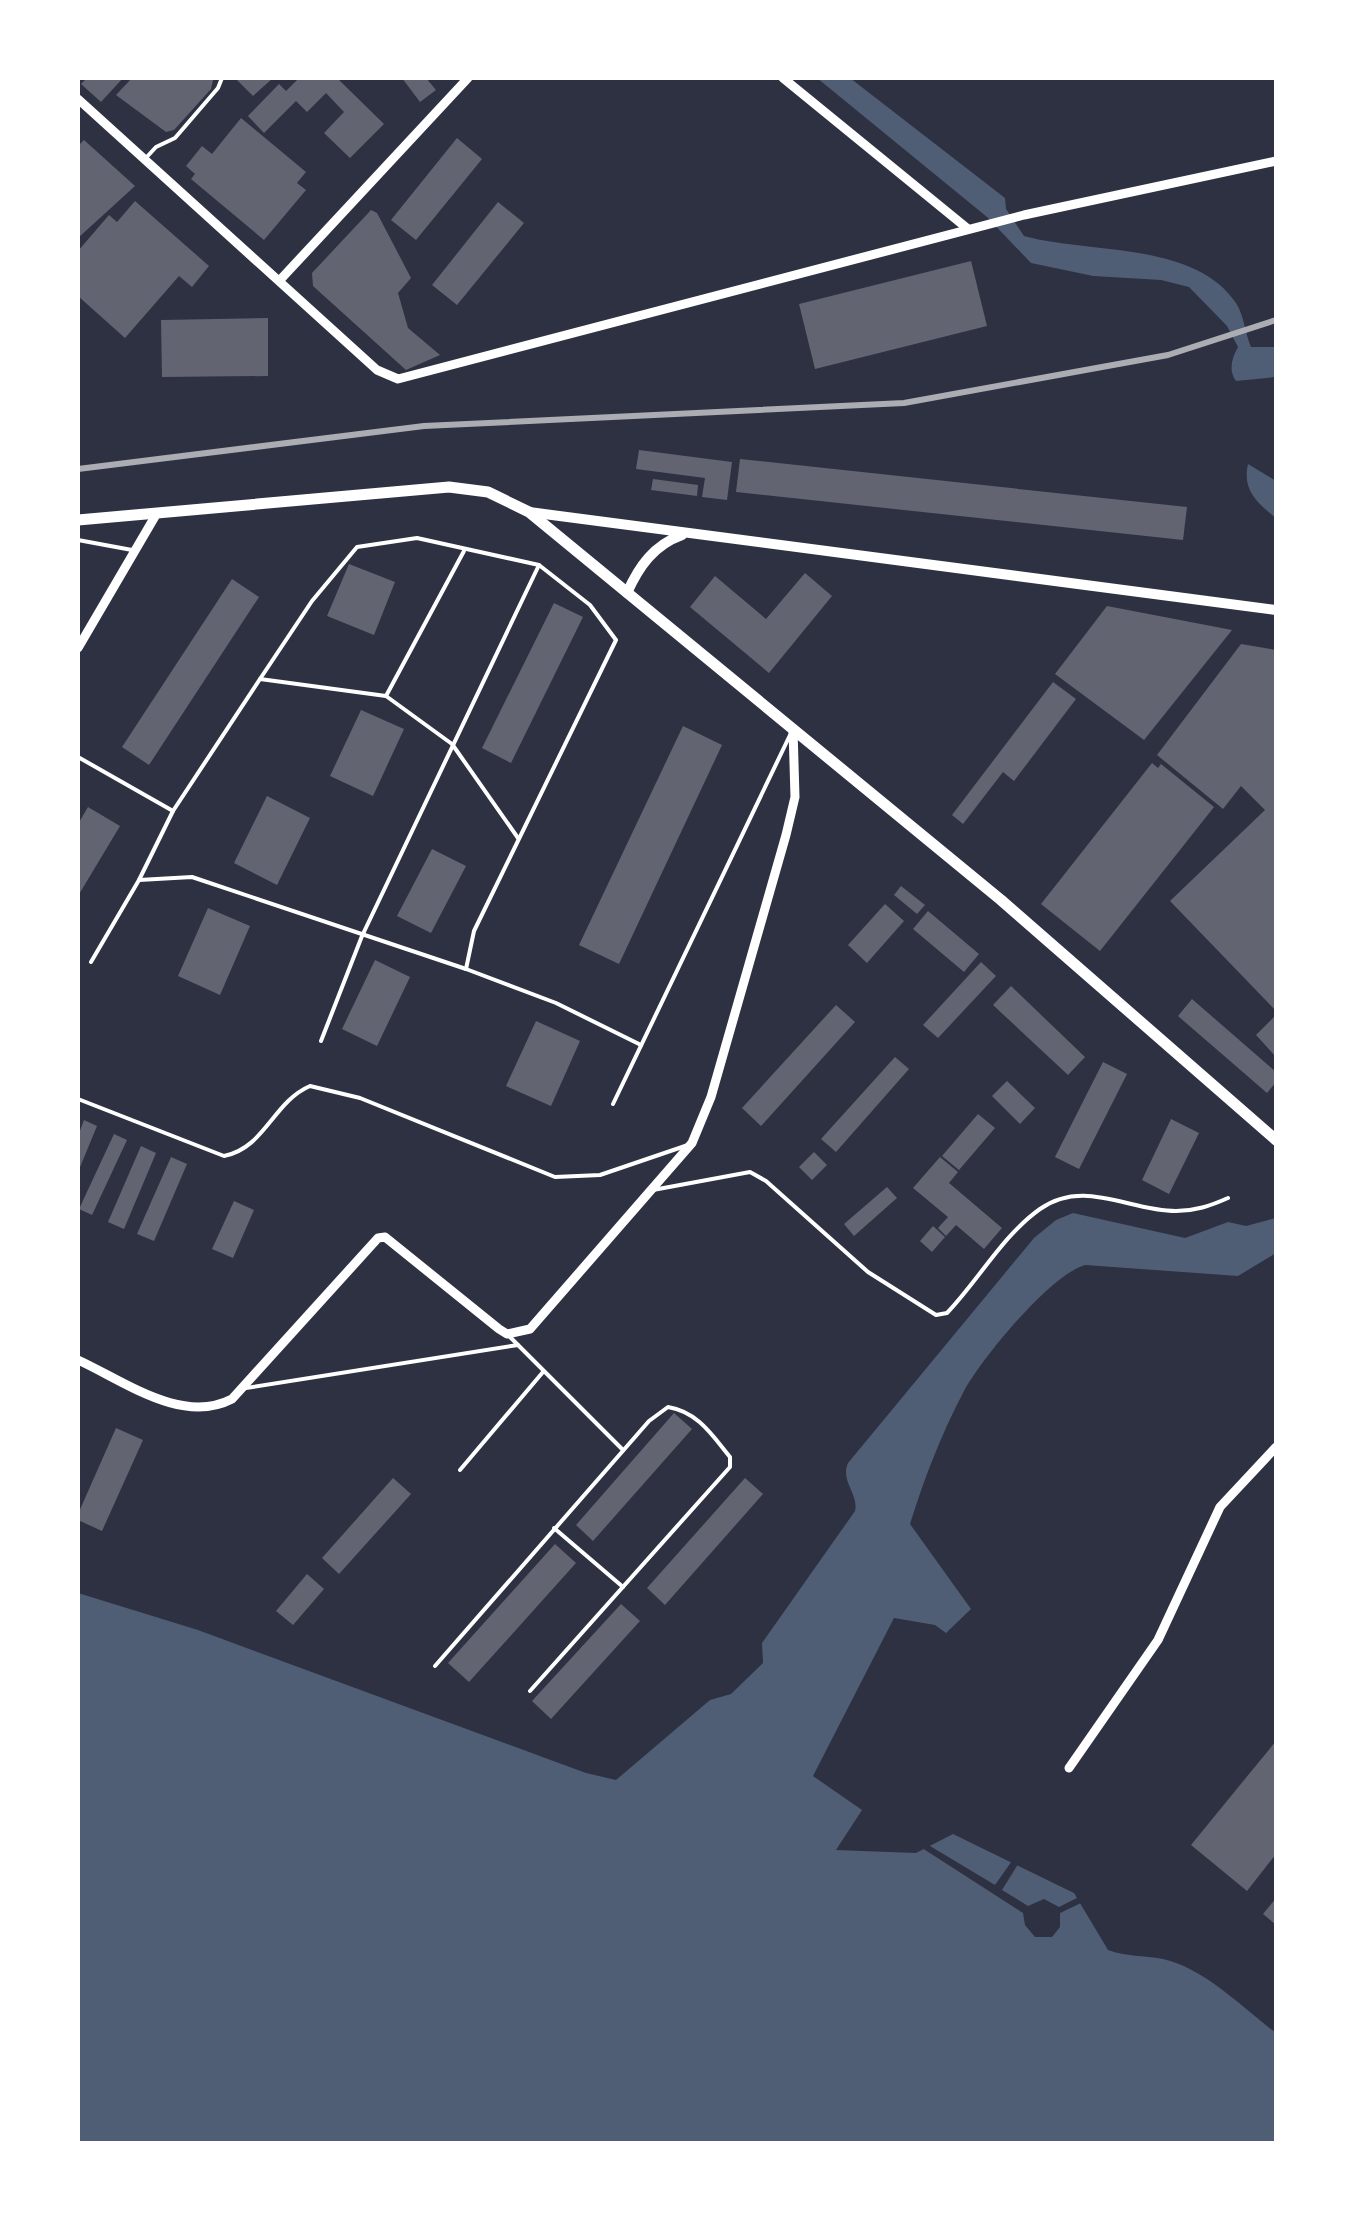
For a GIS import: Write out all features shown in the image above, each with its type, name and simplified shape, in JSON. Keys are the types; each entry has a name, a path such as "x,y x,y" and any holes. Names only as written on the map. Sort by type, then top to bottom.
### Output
{"main road":[{"path":"78,520 449,486 488,492 529,512 1001,900 1276,1140"}],"street":[{"path":"280,280 468,78"},
{"path":"783,78 968,229"},
{"path":"78,99 376,370 398,380 968,229 1276,160"},
{"path":"529,512 1276,610"},
{"path":"78,648 158,513"},
{"path":"627,592 648,557 667,540 688,533"},
{"path":"78,1360 184,1408 217,1407 242,1388 378,1238 396,1242 472,1311 508,1334 530,1329 692,1143 711,1097 795,798 793,729"},
{"path":"1069,1768 1158,1640 1220,1507 1276,1447"}],"lane":[{"path":"144,160 156,147 175,138 218,88 222,78"},
{"path":"91,962 140,880 173,810 312,601 357,547 417,538 539,565 590,605 616,640 474,931 466,969"},
{"path":"78,540 135,550"},
{"path":"386,696 464,551"},
{"path":"321,1041 362,936 398,868 452,744 539,565"},
{"path":"260,679 386,696 452,744 518,838"},
{"path":"613,1104 793,729"},
{"path":"78,756 173,810"},
{"path":"140,880 192,876 466,969 556,1003 641,1045"},
{"path":"78,1099 224,1156 253,1144 283,1102 310,1086 360,1098 555,1177 600,1175 692,1143"},
{"path":"653,1190 750,1172 766,1181 868,1272 936,1316 946,1313 1020,1228 1054,1201 1076,1195 1104,1196 1173,1212 1202,1209 1228,1198"},
{"path":"508,1334 623,1450"},
{"path":"242,1388 518,1345"},
{"path":"460,1470 543,1372"},
{"path":"435,1666 649,1420 668,1408 694,1416 730,1457 730,1467 530,1691"},
{"path":"554,1528 624,1587"}],"water":[{"path":"817,78 850,78 1005,198 1006,209 1024,236 1168,259 1217,283 1239,308 1251,347 1276,347 1276,377 1236,381 1232,364 1238,347 1227,326 1189,287 1161,280 1093,276 1031,263 987,217"},
{"path":"1248,464 1276,481 1276,518 1249,489"},
{"path":"1073,1213 1185,1238 1228,1222 1246,1226 1276,1218 1276,1253 1238,1276 1085,1265 1070,1272 1017,1320 963,1393 910,1524 971,1609 946,1633 935,1625 894,1618 813,1776 862,1810 836,1850 916,1853 953,1834 1074,1893 1108,1950 1178,1964 1237,2001 1276,2033 1276,2143 78,2143 78,1593 198,1630 586,1773 616,1780 710,1700 731,1694 763,1663 762,1643 855,1511 846,1476 848,1463 1034,1238 1056,1220"}],"pier":[{"path":"925,1843 995,1885 1014,1858 1020,1861 1002,1890 1028,1906 1044,1899 1059,1907 1081,1896 1083,1902 1060,1913 1060,1927 1052,1937 1035,1937 1025,1925 1023,1913 919,1846"}],"building":[{"path":"87,78 123,78 101,102 81,84"},
{"path":"132,78 213,80 211,89 174,130 166,132 116,95"},
{"path":"235,78 273,78 253,96"},
{"path":"299,78 337,78 384,124 350,158 324,133 344,112 326,93 307,112 296,101 264,133 248,116 279,84 286,91"},
{"path":"402,78 426,78 436,90 420,102"},
{"path":"241,118 306,172 297,183 306,190 264,240 191,179 195,174 186,166 202,146 212,154"},
{"path":"457,138 482,159 416,240 391,220"},
{"path":"84,140 135,186 78,238 78,146"},
{"path":"135,201 209,266 192,287 179,276 125,338 78,296 78,251 109,215 117,222"},
{"path":"498,202 524,223 457,305 432,285"},
{"path":"371,210 377,213 411,278 398,293 408,328 440,355 406,370 313,286 312,273"},
{"path":"971,261 987,326 815,369 799,304"},
{"path":"268,318 268,376 162,377 161,320"},
{"path":"639,450 732,462 727,500 702,497 705,478 636,469"},
{"path":"740,459 1187,507 1183,540 736,492"},
{"path":"653,479 698,485 697,496 651,490"},
{"path":"349,564 395,582 374,635 327,616"},
{"path":"805,573 832,596 769,673 690,607 715,576 766,619"},
{"path":"232,579 259,597 149,765 122,747"},
{"path":"554,603 583,617 511,763 482,748"},
{"path":"1107,606 1232,630 1144,740 1055,674"},
{"path":"1241,644 1276,650 1276,1011 1170,901 1265,810 1241,786 1223,809 1157,755"},
{"path":"1053,682 1076,699 1014,781 1003,772 963,824 952,815"},
{"path":"361,710 404,729 373,796 330,776"},
{"path":"683,726 722,745 619,964 579,945"},
{"path":"1152,763 1158,768 1161,764 1214,807 1100,951 1041,904"},
{"path":"267,796 310,818 277,885 234,863"},
{"path":"88,807 120,826 78,896 78,824"},
{"path":"432,849 466,866 431,933 397,916"},
{"path":"901,886 925,905 917,914 894,895"},
{"path":"885,904 904,921 867,963 848,945"},
{"path":"208,908 250,926 220,995 178,976"},
{"path":"928,911 979,954 964,972 913,929"},
{"path":"375,960 410,977 377,1046 342,1029"},
{"path":"981,962 996,976 938,1038 923,1025"},
{"path":"1011,986 1085,1057 1068,1075 993,1005"},
{"path":"1192,999 1276,1072 1276,1082 1267,1093 1178,1016"},
{"path":"836,1005 855,1022 761,1126 742,1108"},
{"path":"1276,1015 1276,1057 1256,1035"},
{"path":"536,1021 580,1041 551,1106 506,1086"},
{"path":"895,1057 909,1069 836,1152 821,1139"},
{"path":"1103,1062 1127,1074 1079,1169 1055,1157"},
{"path":"1007,1081 1035,1108 1020,1124 992,1096"},
{"path":"978,1114 995,1128 959,1170 942,1156"},
{"path":"1171,1119 1199,1133 1169,1194 1142,1180"},
{"path":"84,1120 97,1126 78,1172 78,1136"},
{"path":"114,1134 127,1140 92,1215 79,1209"},
{"path":"141,1146 156,1153 124,1229 108,1222"},
{"path":"814,1152 827,1165 812,1180 799,1167"},
{"path":"171,1157 187,1164 154,1241 137,1234"},
{"path":"940,1157 958,1172 949,1183 1002,1228 984,1249 956,1225 946,1236 938,1228 948,1217 913,1188"},
{"path":"887,1187 897,1198 854,1236 844,1224"},
{"path":"234,1201 254,1210 233,1258 212,1249"},
{"path":"933,1226 945,1237 932,1252 920,1241"},
{"path":"674,1413 692,1429 593,1541 576,1525"},
{"path":"116,1428 143,1440 102,1531 78,1520 78,1514"},
{"path":"393,1478 411,1494 339,1574 322,1558"},
{"path":"745,1478 763,1494 665,1605 647,1588"},
{"path":"555,1544 576,1563 469,1682 448,1663"},
{"path":"307,1574 324,1589 293,1625 276,1611"},
{"path":"621,1604 640,1621 551,1719 532,1701"},
{"path":"1276,1741 1276,1854 1247,1891 1191,1845"},
{"path":"1276,1898 1276,1925 1263,1914"}],"railway":[{"path":"78,469 424,426 904,403 1168,355 1276,320"}]}
